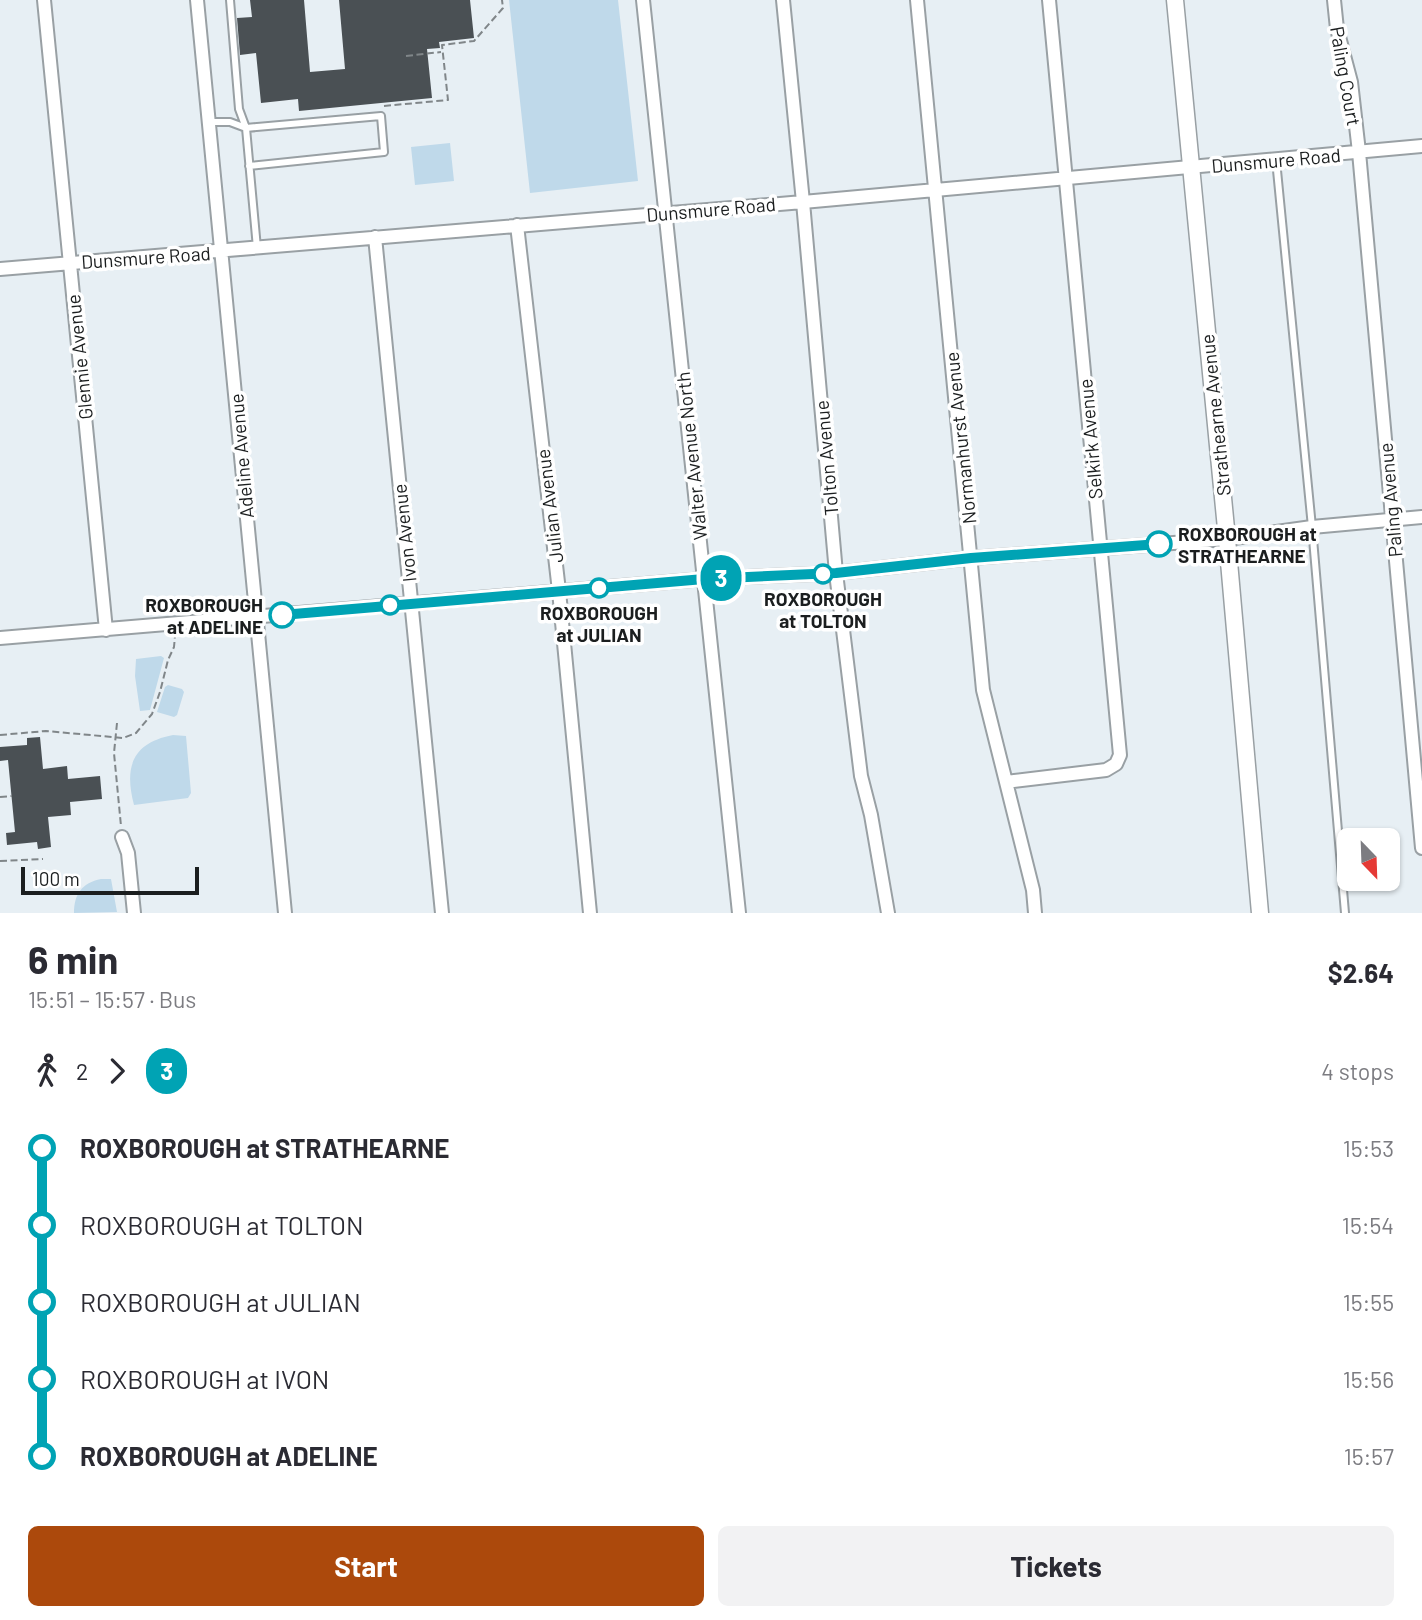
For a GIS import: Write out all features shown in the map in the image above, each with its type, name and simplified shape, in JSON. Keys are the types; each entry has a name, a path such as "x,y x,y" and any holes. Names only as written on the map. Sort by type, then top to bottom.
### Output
{"street":[{"name":"Glennie Avenue","path":"44,0 106,630"},
{"name":"Adeline Avenue","path":"197,0 285,913"},
{"name":"Walter Avenue North","path":"643,0 739,913"},
{"name":"Tolton Avenue","path":"783,0 836,573 861,776 871,815 888,913"},
{"name":"Normanhurst Avenue","path":"917,0 983,690 1033,890 1035,913"},
{"name":"Selkirk Avenue","path":"1006,782 1106,770 1115,766 1120,752 1049,0"},
{"name":"Strathearne Avenue","path":"1175,0 1260,913"},
{"name":"Paling Court","path":"1334,0 1337,29 1351,82 1359,152"},
{"name":"Dunsmure Road","path":"0,269 803,202 1422,146"},
{"name":"Paling Avenue","path":"1359,152 1422,848"},
{"name":"Julian Avenue","path":"517,225 559,591 590,913"},
{"name":"Ivon Avenue","path":"375,237 442,913"},
{"path":"0,638 704,579 836,573 971,558 1227,538 1422,517"},
{"path":"122,838 128,853 134,913"}],"lane":[{"path":"230,0 239,109 246,128 257,248"},
{"path":"209,122 230,122 246,128 381,116 384,152 249,166"},
{"path":"1276,160 1312,527 1345,913"}],"path":[{"path":"383,106 448,100 442,45 474,41 503,8 502,0"},
{"path":"406,56 442,51"},
{"path":"0,734 46,731 122,738 136,733 152,714 167,660 174,647 176,624"},
{"path":"117,723 114,753 122,838"},
{"path":"0,797 12,796"},
{"path":"0,861 43,859"}],"shaded area":[{"path":"509,0 618,0 638,181 530,193"},
{"path":"450,143 454,181 415,185 411,147"},
{"path":"161,656 164,658 150,710 140,711 135,676 136,659"},
{"path":"168,685 184,692 174,717 157,712"},
{"path":"173,735 186,736 191,793 188,798 134,805 130,779 134,759 148,744"},
{"path":"101,879 111,879 117,912 74,913 80,890"}],"building":[{"path":"250,0 304,0 310,72 345,69 339,0 470,0 474,38 439,42 440,48 427,49 432,98 299,111 298,99 261,103 256,53 240,55 237,18 252,17"},
{"path":"40,737 43,769 67,766 68,779 100,776 102,799 70,802 71,815 48,817 51,847 38,849 37,842 7,845 6,833 15,832 8,760 0,761 0,747 27,745 27,738"}],"bus line":[{"name":"3","path":"282,615 704,579 836,573 971,558 1159,544"}],"place":[{"name":"ROXBOROUGH at STRATHEARNE","path":"1159,544"},
{"name":"ROXBOROUGH at TOLTON","path":"823,574"},
{"name":"ROXBOROUGH at JULIAN","path":"599,588"},
{"name":"ROXBOROUGH at ADELINE","path":"282,615"}]}
